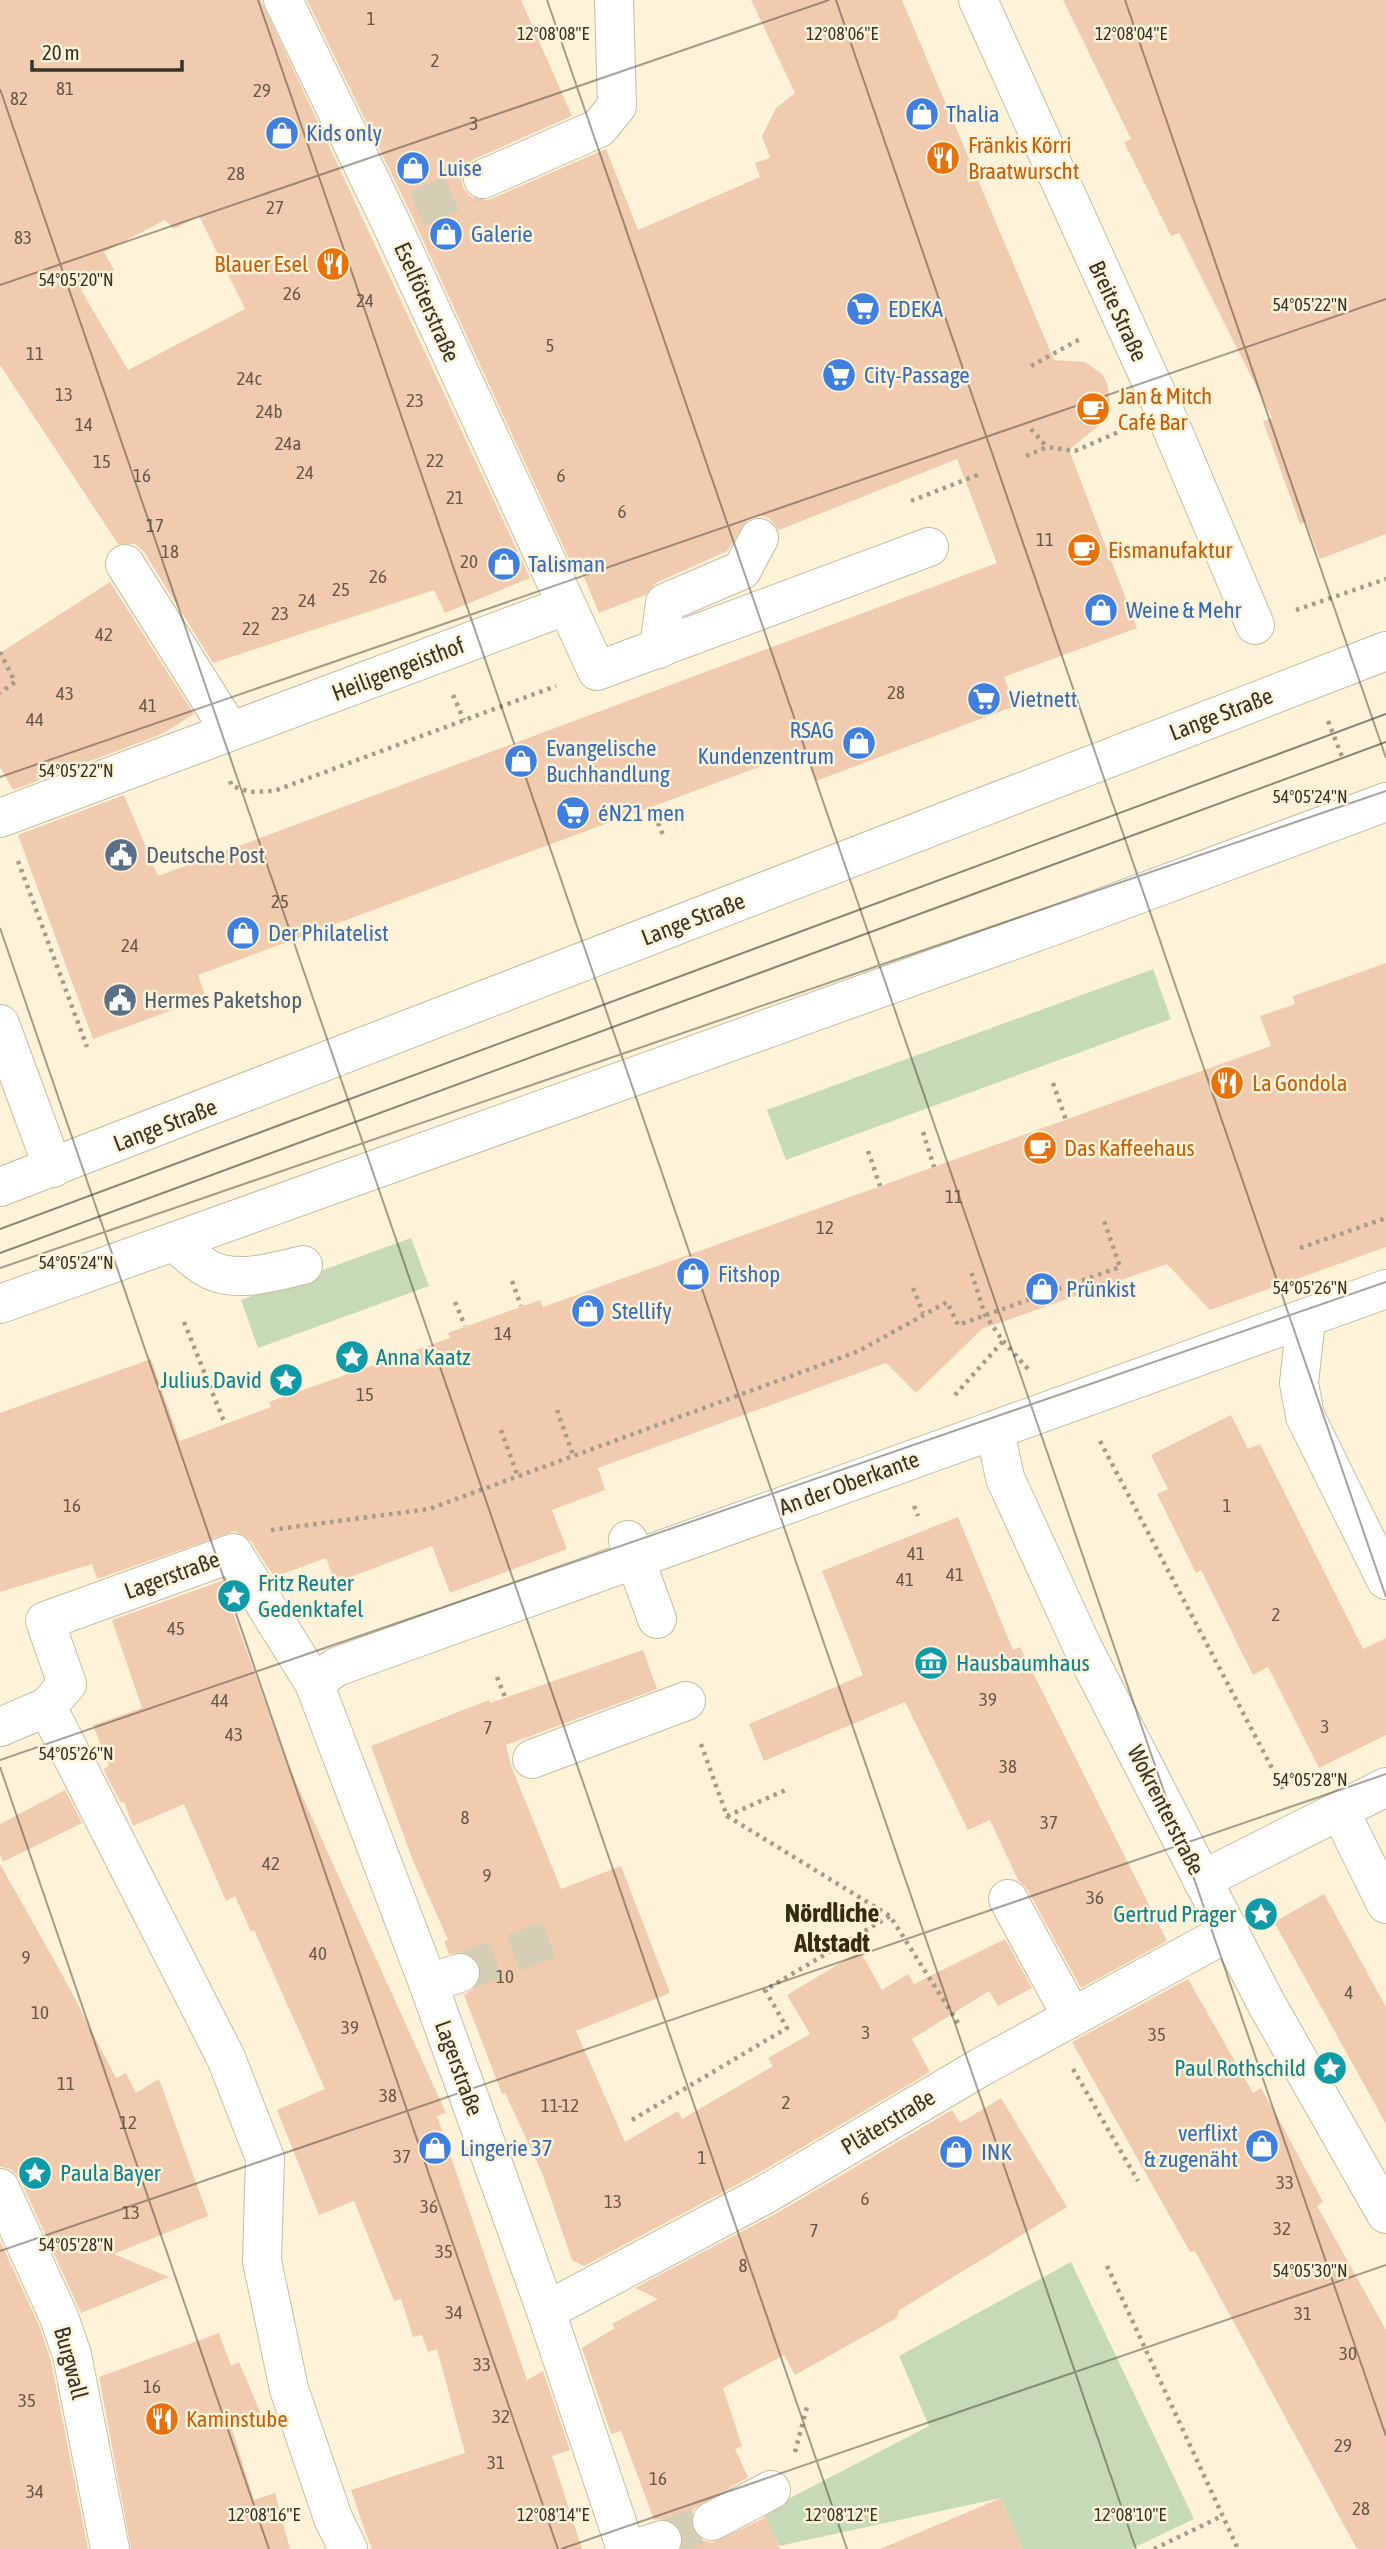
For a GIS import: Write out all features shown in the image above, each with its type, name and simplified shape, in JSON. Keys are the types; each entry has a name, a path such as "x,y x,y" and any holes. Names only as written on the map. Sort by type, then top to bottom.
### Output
{"street":[{"name":"Eselföterstraße","path":"283,0 403,215 565,606 597,671"},
{"path":"483,179 599,128 617,106 614,0"},
{"name":"Breite Straße","path":"978,0 1121,319 1270,619"},
{"path":"659,649 665,603 742,570 759,538"},
{"path":"597,671 929,547"},
{"path":"125,564 220,735"},
{"name":"Heiligengeisthof","path":"1,818 565,606"},
{"name":"Lange Straße","path":"0,1187 1386,650"},
{"path":"0,1304 1053,926 1386,802"},
{"path":"0,1024 53,1168"},
{"path":"175,1243 208,1269 230,1274 257,1276 303,1265"},
{"name":"An der Oberkante","path":"314,1683 336,1667 632,1550 995,1430 1386,1289"},
{"path":"1306,1319 1299,1383 1305,1416 1386,1580"},
{"name":"Wokrenterstraße","path":"995,1430 1005,1478 1072,1624 1266,2003 1386,2214"},
{"path":"632,1550 657,1619"},
{"name":"Lagerstraße","path":"47,1707 67,1684 45,1621 233,1553 314,1683 444,1978 546,2311 641,2546"},
{"path":"532,1759 686,1701"},
{"path":"0,1727 47,1707 226,2058 265,2158 262,2261 289,2389 334,2518 348,2549"},
{"path":"1202,1880 1386,1787"},
{"path":"1340,1811 1386,1904"},
{"path":"1008,1899 1061,2023"},
{"name":"Pläterstraße","path":"546,2311 766,2194 981,2067 1230,1931"},
{"name":"Burgwall","path":"0,2189 12,2240 59,2317 72,2355 110,2549"},
{"path":"712,2521 771,2490"}],"path":[{"path":"1031,366 1121,319"},
{"path":"1026,456 1047,447 1075,451 1164,410"},
{"path":"1031,429 1047,447"},
{"path":"1270,619 1386,579"},
{"path":"0,652 15,682 0,694"},
{"path":"220,735 232,786 250,792 274,791 597,671"},
{"path":"1334,735 1343,759"},
{"path":"652,807 664,838"},
{"path":"1,818 86,1047"},
{"path":"1053,1083 1066,1120"},
{"path":"923,1132 934,1167"},
{"path":"869,1151 880,1186"},
{"path":"1300,1248 1386,1218"},
{"path":"263,1531 429,1508 859,1351 947,1302 958,1325 1120,1267 1104,1221"},
{"path":"970,1268 985,1315 1003,1341 1035,1376"},
{"path":"512,1281 521,1306"},
{"path":"914,1288 923,1313"},
{"path":"455,1302 466,1326"},
{"path":"184,1322 225,1424"},
{"path":"965,1381 1003,1341"},
{"path":"557,1410 573,1456"},
{"path":"501,1430 518,1477"},
{"path":"1097,1434 1304,1828"},
{"path":"497,1677 505,1697"},
{"path":"686,1701 727,1816 891,1916 944,1998 981,2067"},
{"path":"727,1816 788,1789"},
{"path":"632,2120 786,2028 765,1990 891,1916"},
{"path":"1061,2023 1138,2181"},
{"path":"1107,2266 1238,2549"},
{"path":"1154,2549 1222,2516"}],"green space":[{"path":"1153,969 1171,1019 786,1160 767,1110"},
{"path":"411,1238 429,1286 258,1348 241,1300"},
{"path":"1071,2262 1194,2519 1131,2549 1022,2549 1001,2498 779,2546 763,2512 929,2426 899,2356"}],"building":[{"path":"0,0 261,0 530,578 445,613 434,590 213,663 144,552 135,544 118,544 0,365","holes":["199,216 245,309 128,370 81,290 114,270 104,252 165,220 174,229"]},
{"path":"307,0 521,0 572,116 474,159 465,167 461,176 463,188 470,196 480,201 491,199 606,149 638,230 760,177 755,163 770,158 762,136 776,108 795,93 751,0 902,0 1054,360 1085,362 1102,374 1107,383 1110,402 1104,421 1069,450 1137,628 1004,677 1015,706 816,781 805,750 198,975 206,998 93,1039 18,835 124,795 158,876 997,563 957,459 779,530 769,518 759,516 748,519 727,551 656,583 645,595 599,613 576,558 570,561 410,212"},
{"path":"1063,0 1386,0 1386,534 1320,559 1306,522 1300,524 1263,421 1272,418 1179,233 1171,236 1124,142 1131,139"},
{"path":"110,582 194,714 162,734 13,790 0,767 0,653"},
{"path":"1386,963 1386,1247 1210,1310 1167,1264 982,1329 916,1393 886,1363 598,1468 605,1490 552,1510 567,1549 450,1593 432,1546 335,1583 326,1558 274,1577 251,1541 235,1531 97,1579 92,1564 0,1592 0,1413 151,1359 180,1441 271,1407 269,1402 450,1338 448,1333 540,1300 543,1307 1271,1046 1260,1016 1295,1004 1293,996"},
{"path":"1231,1415 1248,1449 1260,1444 1363,1649 1386,1638 1386,1735 1319,1768 1268,1667 1253,1675 1201,1570 1196,1573 1157,1494 1168,1489 1151,1455"},
{"path":"958,1517 1013,1650 1020,1647 1167,1941 1081,1988 1027,1889 1018,1880 990,1820 968,1830 905,1702 764,1761 749,1724 863,1675 822,1571"},
{"path":"224,1580 232,1592 226,1594 289,1767 446,2113 437,2116 527,2380 543,2371 570,2450 552,2456 582,2549 372,2549 365,2531 351,2490 465,2453 437,2349 428,2352 422,2335 413,2337 401,2299 394,2301 354,2201 319,2215 277,2110 325,2089 254,1930 251,1932 235,1896 226,1901 184,1804 133,1826 124,1802 121,1803 103,1769 109,1766 93,1725 142,1708 112,1620"},
{"path":"643,1650 657,1689 506,1745 511,1766 561,1889 621,1866 670,1993 576,2031 625,2142 678,2111 682,2119 773,2066 768,2058 810,2034 787,1995 860,1951 882,1990 908,1974 914,1984 1005,1939 1032,1988 998,2006 989,1991 912,2039 930,2072 755,2175 584,2266 572,2260 542,2173 505,2093 502,2094 464,1995 476,1987 481,1977 481,1966 475,1957 465,1952 449,1954 444,1941 448,1940 413,1861 371,1746 489,1700 490,1703"},
{"path":"65,1790 82,1823 3,1862 0,1855 0,1824"},
{"path":"0,1864 116,2078 126,2073 136,2093 159,2079 208,2216 114,2254 169,2277 81,2313 20,2179 12,2170 0,2166"},
{"path":"1324,1894 1386,2007 1386,2124 1274,1922"},
{"path":"1188,1979 1253,2093 1261,2088 1277,2116 1323,2202 1317,2206 1386,2330 1386,2549 1357,2549 1195,2251 1190,2252 1072,2042"},
{"path":"1001,2098 1067,2207 898,2311 897,2318 795,2375 784,2355 723,2388 742,2446 735,2449 748,2477 694,2509 690,2519 692,2531 700,2539 712,2543 766,2517 780,2549 681,2549 683,2534 677,2524 666,2519 654,2520 621,2431 611,2434 582,2348 615,2328 612,2324 658,2299 635,2288 777,2213 952,2110 960,2123"},
{"path":"0,2241 39,2325 51,2361 88,2549 0,2549"},
{"path":"219,2333 231,2366 239,2362 261,2414 231,2426 254,2500 275,2493 290,2549 131,2549 99,2377"},
{"path":"1001,2498 1022,2549 880,2549"}],"tunnel":[{"path":"417,209 483,179"},
{"path":"460,1973 552,1938"},
{"path":"662,2540 712,2521"}],"tram line":[{"path":"0,1229 1386,714"},
{"path":"0,1253 1386,742"}],"place":[{"name":"Thalia","path":"922,114"},
{"name":"Kids only","path":"282,133"},
{"name":"Fränkis Körri Braatwurscht","path":"943,158"},
{"name":"Luise","path":"413,168"},
{"name":"Galerie","path":"446,234"},
{"name":"Blauer Esel","path":"333,264"},
{"name":"EDEKA","path":"863,309"},
{"name":"City-Passage","path":"839,375"},
{"name":"Jan & Mitch Café Bar","path":"1093,409"},
{"name":"Eismanufaktur","path":"1084,550"},
{"name":"Talisman","path":"504,564"},
{"name":"Weine & Mehr","path":"1101,610"},
{"name":"Vietnett","path":"984,699"},
{"name":"RSAG Kundenzentrum","path":"859,743"},
{"name":"Evangelische Buchhandlung","path":"521,761"},
{"name":"éN21 men","path":"573,813"},
{"name":"Deutsche Post","path":"121,855"},
{"name":"Der Philatelist","path":"243,933"},
{"name":"Hermes Paketshop","path":"120,1000"},
{"name":"La Gondola","path":"1227,1083"},
{"name":"Das Kaffeehaus","path":"1040,1148"},
{"name":"Fitshop","path":"693,1274"},
{"name":"Prünkist","path":"1042,1289"},
{"name":"Stellify","path":"588,1311"},
{"name":"Anna Kaatz","path":"352,1357"},
{"name":"Julius David","path":"286,1380"},
{"name":"Fritz Reuter Gedenktafel","path":"234,1596"},
{"name":"Hausbaumhaus","path":"931,1663"},
{"name":"Gertrud Prager","path":"1261,1914"},
{"name":"Paul Rothschild","path":"1330,2068"},
{"name":"verflixt & zugenäht","path":"1262,2146"},
{"name":"Lingerie 37","path":"435,2148"},
{"name":"INK","path":"956,2152"},
{"name":"Paula Bayer","path":"35,2173"},
{"name":"Kaminstube","path":"162,2419"}],"district":[{"name":"Nördliche Altstadt","path":"832,1928"}]}
